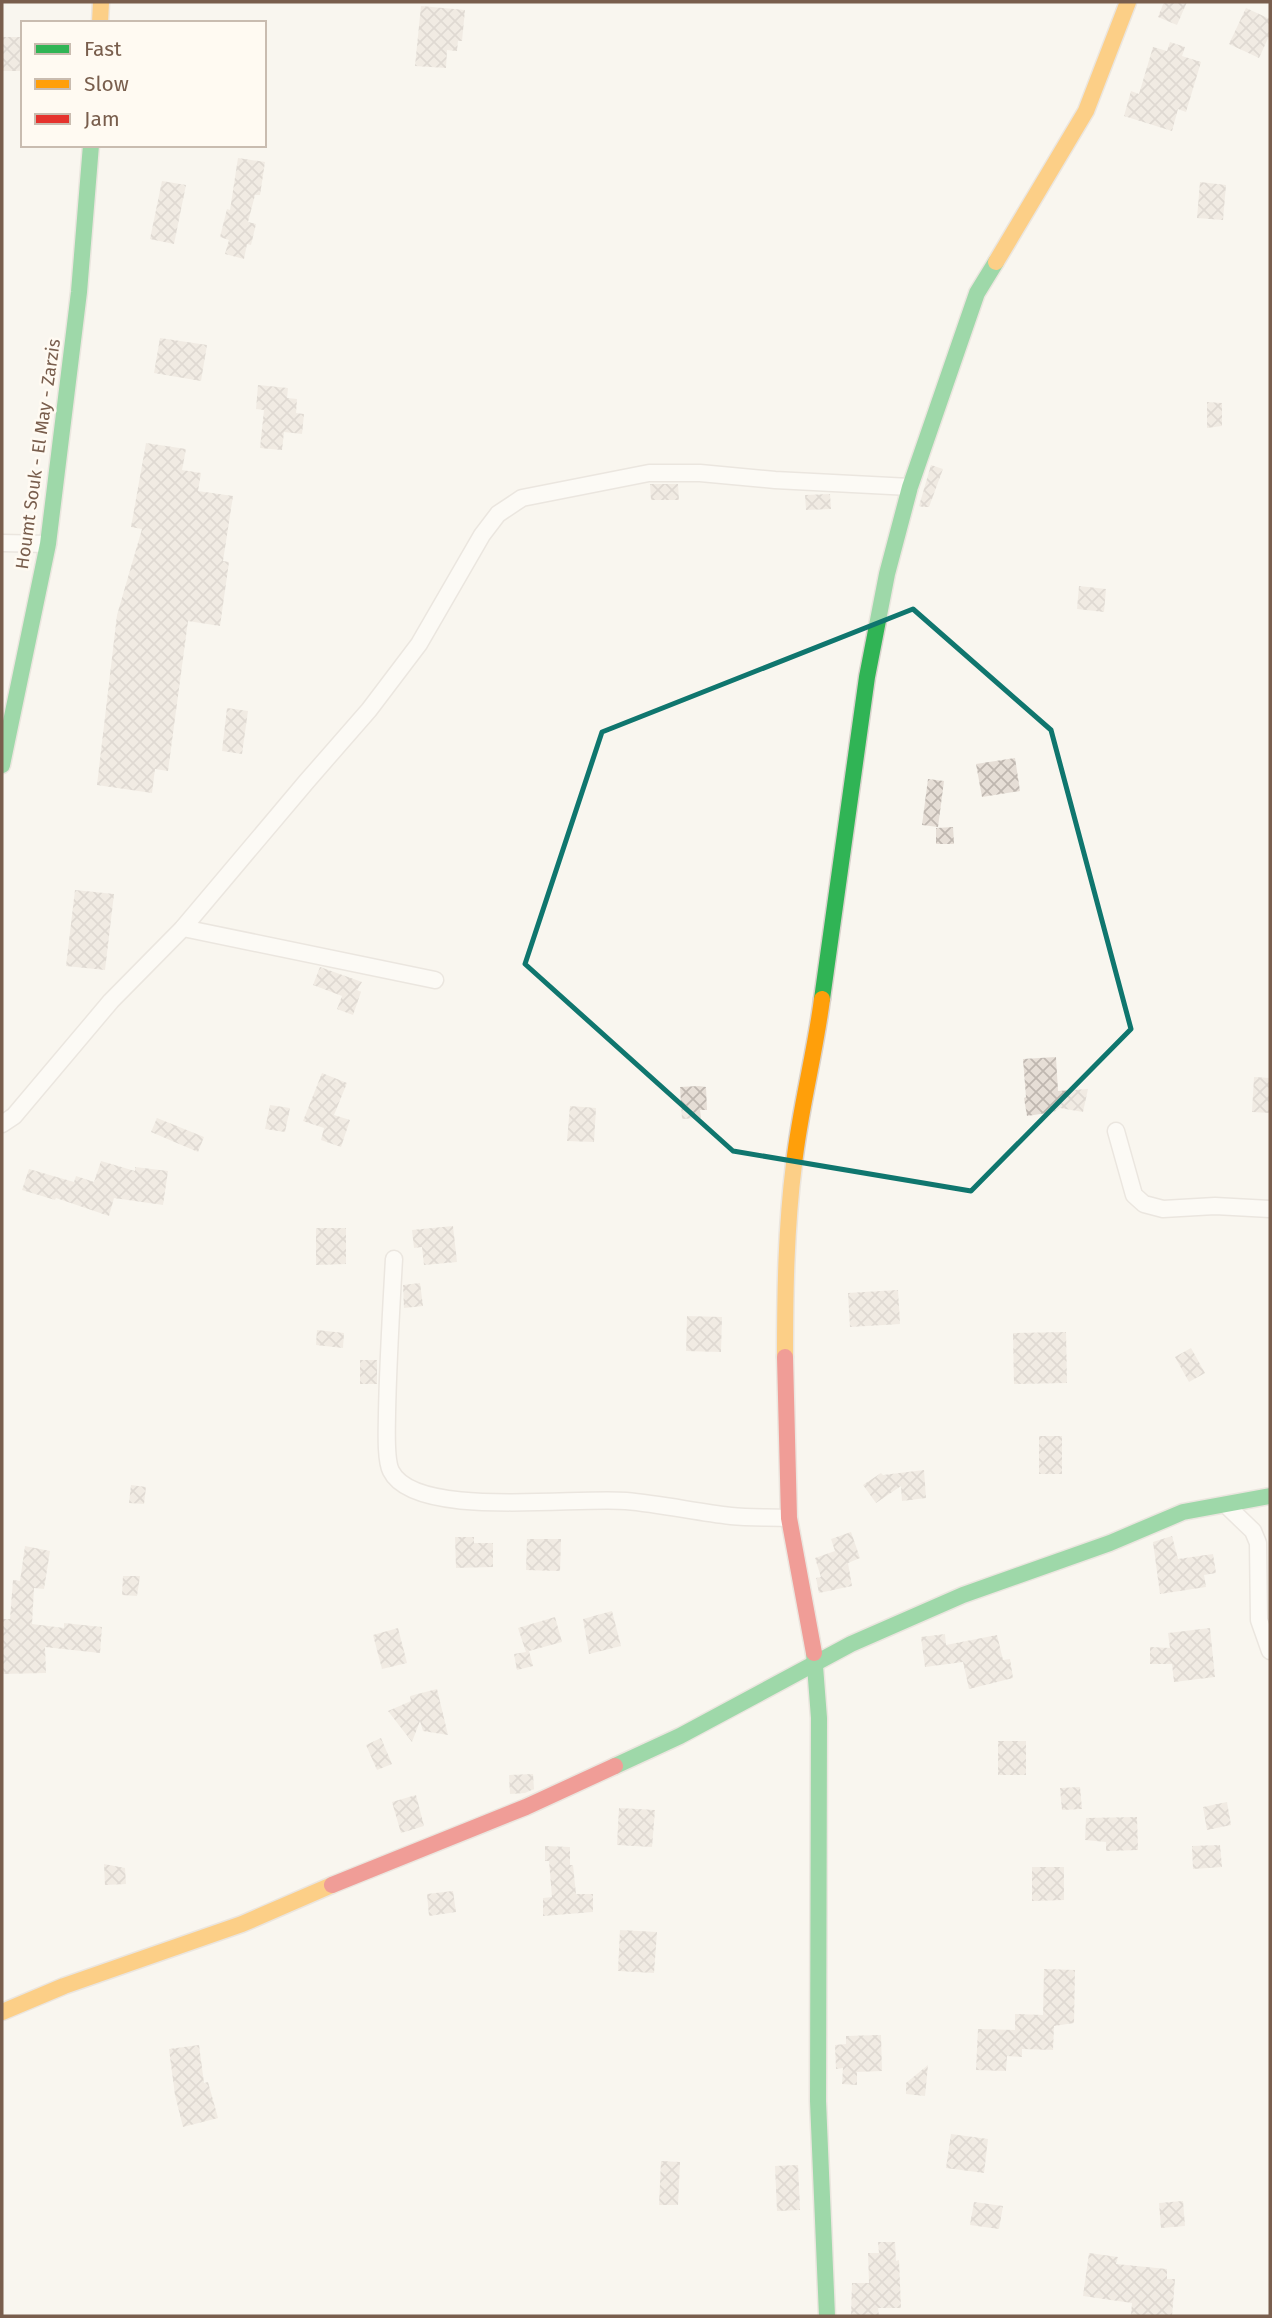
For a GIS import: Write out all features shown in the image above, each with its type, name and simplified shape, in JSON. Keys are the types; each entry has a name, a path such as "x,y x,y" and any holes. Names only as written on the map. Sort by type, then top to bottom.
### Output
{"street":[{"path":"100,21 102,2"},
{"path":"827,2316 818,2101 820,1718 816,1663 789,1518 785,1422 785,1255 792,1175 815,1053 867,677 887,574 910,487 977,293 1086,111 1128,2"},
{"name":"Houmt Souk - El May - Zarzis","path":"2,765 48,544 79,292 91,147"},
{"path":"2,1124 14,1115 111,1001 183,928 369,710 419,644 482,535 499,514 522,498 649,474 700,473 910,487"},
{"path":"2,544 48,544"},
{"path":"183,928 435,980"},
{"path":"1116,1131 1134,1195 1144,1204 1163,1209 1215,1206 1270,1209"},
{"path":"394,1259 386,1439 391,1471 405,1485 428,1494 461,1501 502,1503 625,1500 732,1516 789,1518"},
{"path":"2,2012 64,1986 242,1924 316,1891 526,1807 680,1736 850,1644 963,1595 1110,1543 1183,1512 1270,1496"},
{"path":"1226,1505 1253,1531 1258,1543 1259,1620 1270,1651"}],"highlighted area":[{"path":"913,609 1051,730 1131,1029 971,1191 733,1151 525,964 602,732"}],"building":[{"path":"1164,2 1187,2 1177,25 1158,17"},
{"path":"421,6 465,10 462,41 458,41 457,51 447,50 446,68 415,66"},
{"path":"1246,8 1270,19 1270,34 1259,58 1229,44"},
{"path":"2,37 21,37 21,71 2,71"},
{"path":"1170,42 1185,47 1182,56 1201,62 1186,112 1178,109 1172,131 1124,116 1131,91 1139,94 1153,47 1167,51"},
{"path":"238,158 265,162 260,195 255,195 248,222 256,224 244,259 225,254 229,240 220,237 227,209 230,210"},
{"path":"162,181 186,185 174,244 150,239"},
{"path":"1200,182 1226,185 1223,220 1197,218"},
{"path":"160,338 207,345 201,381 154,373"},
{"path":"258,385 288,388 287,398 297,399 296,413 304,414 302,434 284,432 282,450 260,448 264,410 256,409"},
{"path":"1207,402 1222,403 1222,426 1207,428"},
{"path":"146,443 186,449 182,470 201,473 198,491 233,496 223,561 229,562 220,626 188,621 168,771 155,769 152,793 97,785 117,615 142,529 131,527"},
{"path":"931,465 943,469 929,507 923,507 919,506"},
{"path":"650,484 678,484 679,500 651,500"},
{"path":"830,494 831,509 806,510 805,495"},
{"path":"1079,586 1106,589 1104,612 1077,609"},
{"path":"227,708 248,711 242,754 222,751"},
{"path":"1015,758 1020,791 982,797 976,764"},
{"path":"928,779 944,781 938,827 922,825"},
{"path":"953,827 954,844 936,844 936,828"},
{"path":"75,890 114,894 105,970 66,966"},
{"path":"320,967 362,982 357,990 361,992 353,1015 337,1009 342,996 313,985"},
{"path":"1056,1057 1058,1091 1088,1089 1083,1112 1060,1108 1054,1112 1027,1116 1023,1059"},
{"path":"322,1073 347,1083 334,1115 350,1120 341,1147 321,1140 324,1128 303,1121"},
{"path":"1254,1077 1270,1078 1270,1113 1252,1112"},
{"path":"680,1087 706,1087 707,1110 700,1110 701,1118 682,1119"},
{"path":"270,1105 290,1108 285,1132 265,1129"},
{"path":"570,1106 596,1108 594,1142 567,1141"},
{"path":"157,1118 204,1137 198,1152 151,1132"},
{"path":"101,1161 135,1171 135,1167 168,1171 163,1205 114,1198 109,1216 22,1190 29,1169 74,1182 76,1176 94,1182"},
{"path":"453,1226 457,1262 424,1265 422,1247 414,1248 412,1230"},
{"path":"316,1228 346,1228 346,1264 316,1265"},
{"path":"420,1283 423,1306 404,1308 403,1285"},
{"path":"898,1290 900,1324 850,1327 848,1293"},
{"path":"687,1316 722,1317 721,1352 686,1351"},
{"path":"317,1330 344,1333 343,1348 316,1345"},
{"path":"1066,1332 1067,1383 1014,1384 1013,1333"},
{"path":"1191,1348 1205,1373 1189,1382 1175,1357"},
{"path":"360,1360 377,1360 377,1384 360,1384"},
{"path":"1039,1436 1062,1436 1062,1474 1039,1474"},
{"path":"924,1470 926,1498 902,1501 901,1486 876,1503 863,1485 881,1473 883,1475"},
{"path":"131,1485 146,1487 144,1504 129,1503"},
{"path":"851,1532 860,1558 848,1563 852,1586 819,1593 816,1578 821,1577 815,1558 835,1551 831,1539"},
{"path":"1172,1536 1178,1559 1213,1554 1216,1573 1204,1575 1206,1587 1160,1594 1153,1542"},
{"path":"455,1537 474,1537 474,1543 493,1543 493,1567 456,1568"},
{"path":"527,1539 561,1539 560,1571 526,1570"},
{"path":"25,1546 50,1551 44,1589 34,1588 32,1624 64,1628 64,1623 102,1627 100,1653 45,1647 46,1673 2,1674 2,1619 10,1619 13,1580 20,1581"},
{"path":"123,1576 140,1576 137,1596 122,1595"},
{"path":"612,1611 621,1646 589,1654 583,1619"},
{"path":"555,1617 562,1642 529,1651 533,1666 517,1670 514,1654 526,1652 518,1628"},
{"path":"398,1628 407,1663 382,1669 373,1635"},
{"path":"1210,1628 1215,1677 1174,1682 1172,1664 1150,1664 1150,1647 1170,1648 1168,1633"},
{"path":"945,1634 946,1645 997,1635 1003,1660 1010,1659 1013,1678 969,1689 963,1662 925,1667 921,1637"},
{"path":"437,1689 448,1735 423,1731 420,1721 412,1742 388,1711 411,1701 410,1696"},
{"path":"381,1738 392,1764 377,1770 366,1745"},
{"path":"998,1741 1026,1741 1026,1775 998,1775"},
{"path":"533,1774 534,1789 510,1794 509,1775"},
{"path":"1080,1787 1082,1809 1062,1810 1060,1788"},
{"path":"416,1795 424,1826 401,1833 392,1802"},
{"path":"1227,1802 1231,1825 1207,1830 1203,1807"},
{"path":"619,1808 655,1810 652,1847 617,1845"},
{"path":"1137,1817 1138,1850 1106,1851 1106,1842 1085,1840 1086,1818"},
{"path":"1220,1845 1222,1867 1193,1869 1192,1846"},
{"path":"545,1846 570,1847 570,1865 573,1865 576,1894 593,1894 593,1912 543,1916 543,1898 552,1897"},
{"path":"104,1864 125,1868 126,1884 105,1885"},
{"path":"1032,1867 1064,1867 1064,1900 1032,1901"},
{"path":"453,1891 456,1912 429,1916 427,1894"},
{"path":"620,1930 657,1932 654,1973 618,1971"},
{"path":"1044,1969 1075,1970 1074,2023 1054,2026 1053,2050 1022,2049 1022,2057 1007,2056 1006,2071 976,2070 978,2029 1015,2030 1015,2014 1043,2015"},
{"path":"881,2035 882,2071 857,2072 857,2085 842,2084 843,2068 836,2069 835,2045 846,2044 846,2036"},
{"path":"199,2045 204,2083 208,2082 218,2118 183,2127 175,2095 169,2049"},
{"path":"928,2065 925,2096 906,2094 906,2083"},
{"path":"951,2134 988,2139 984,2173 946,2168"},
{"path":"661,2161 680,2162 678,2205 659,2205"},
{"path":"798,2165 800,2210 777,2211 775,2166"},
{"path":"1183,2201 1185,2226 1161,2228 1159,2203"},
{"path":"974,2202 1003,2206 999,2229 970,2225"},
{"path":"878,2242 895,2242 896,2261 899,2260 901,2308 878,2308 879,2316 851,2316 852,2283 869,2283 868,2253 879,2253"},
{"path":"1089,2253 1118,2257 1116,2264 1167,2269 1167,2279 1175,2279 1172,2316 1131,2315 1132,2303 1083,2296"}],"traffic: fast":[{"path":"2,765 48,544 79,292 91,147"},
{"path":"822,999 867,677 887,574 910,487 977,293 996,262"},
{"path":"615,1766 680,1736 851,1644 963,1595 1110,1543 1183,1512 1270,1496"},
{"path":"814,1653 819,1718 818,2101 827,2316"}],"traffic: slow":[{"path":"100,21 101,2"},
{"path":"996,262 1086,111 1128,2"},
{"path":"785,1357 786,1260 791,1188 822,999"},
{"path":"2,2012 64,1986 242,1924 332,1885"}],"traffic: jam":[{"path":"785,1357 789,1518 814,1653"},
{"path":"332,1885 526,1807 615,1766"}]}
